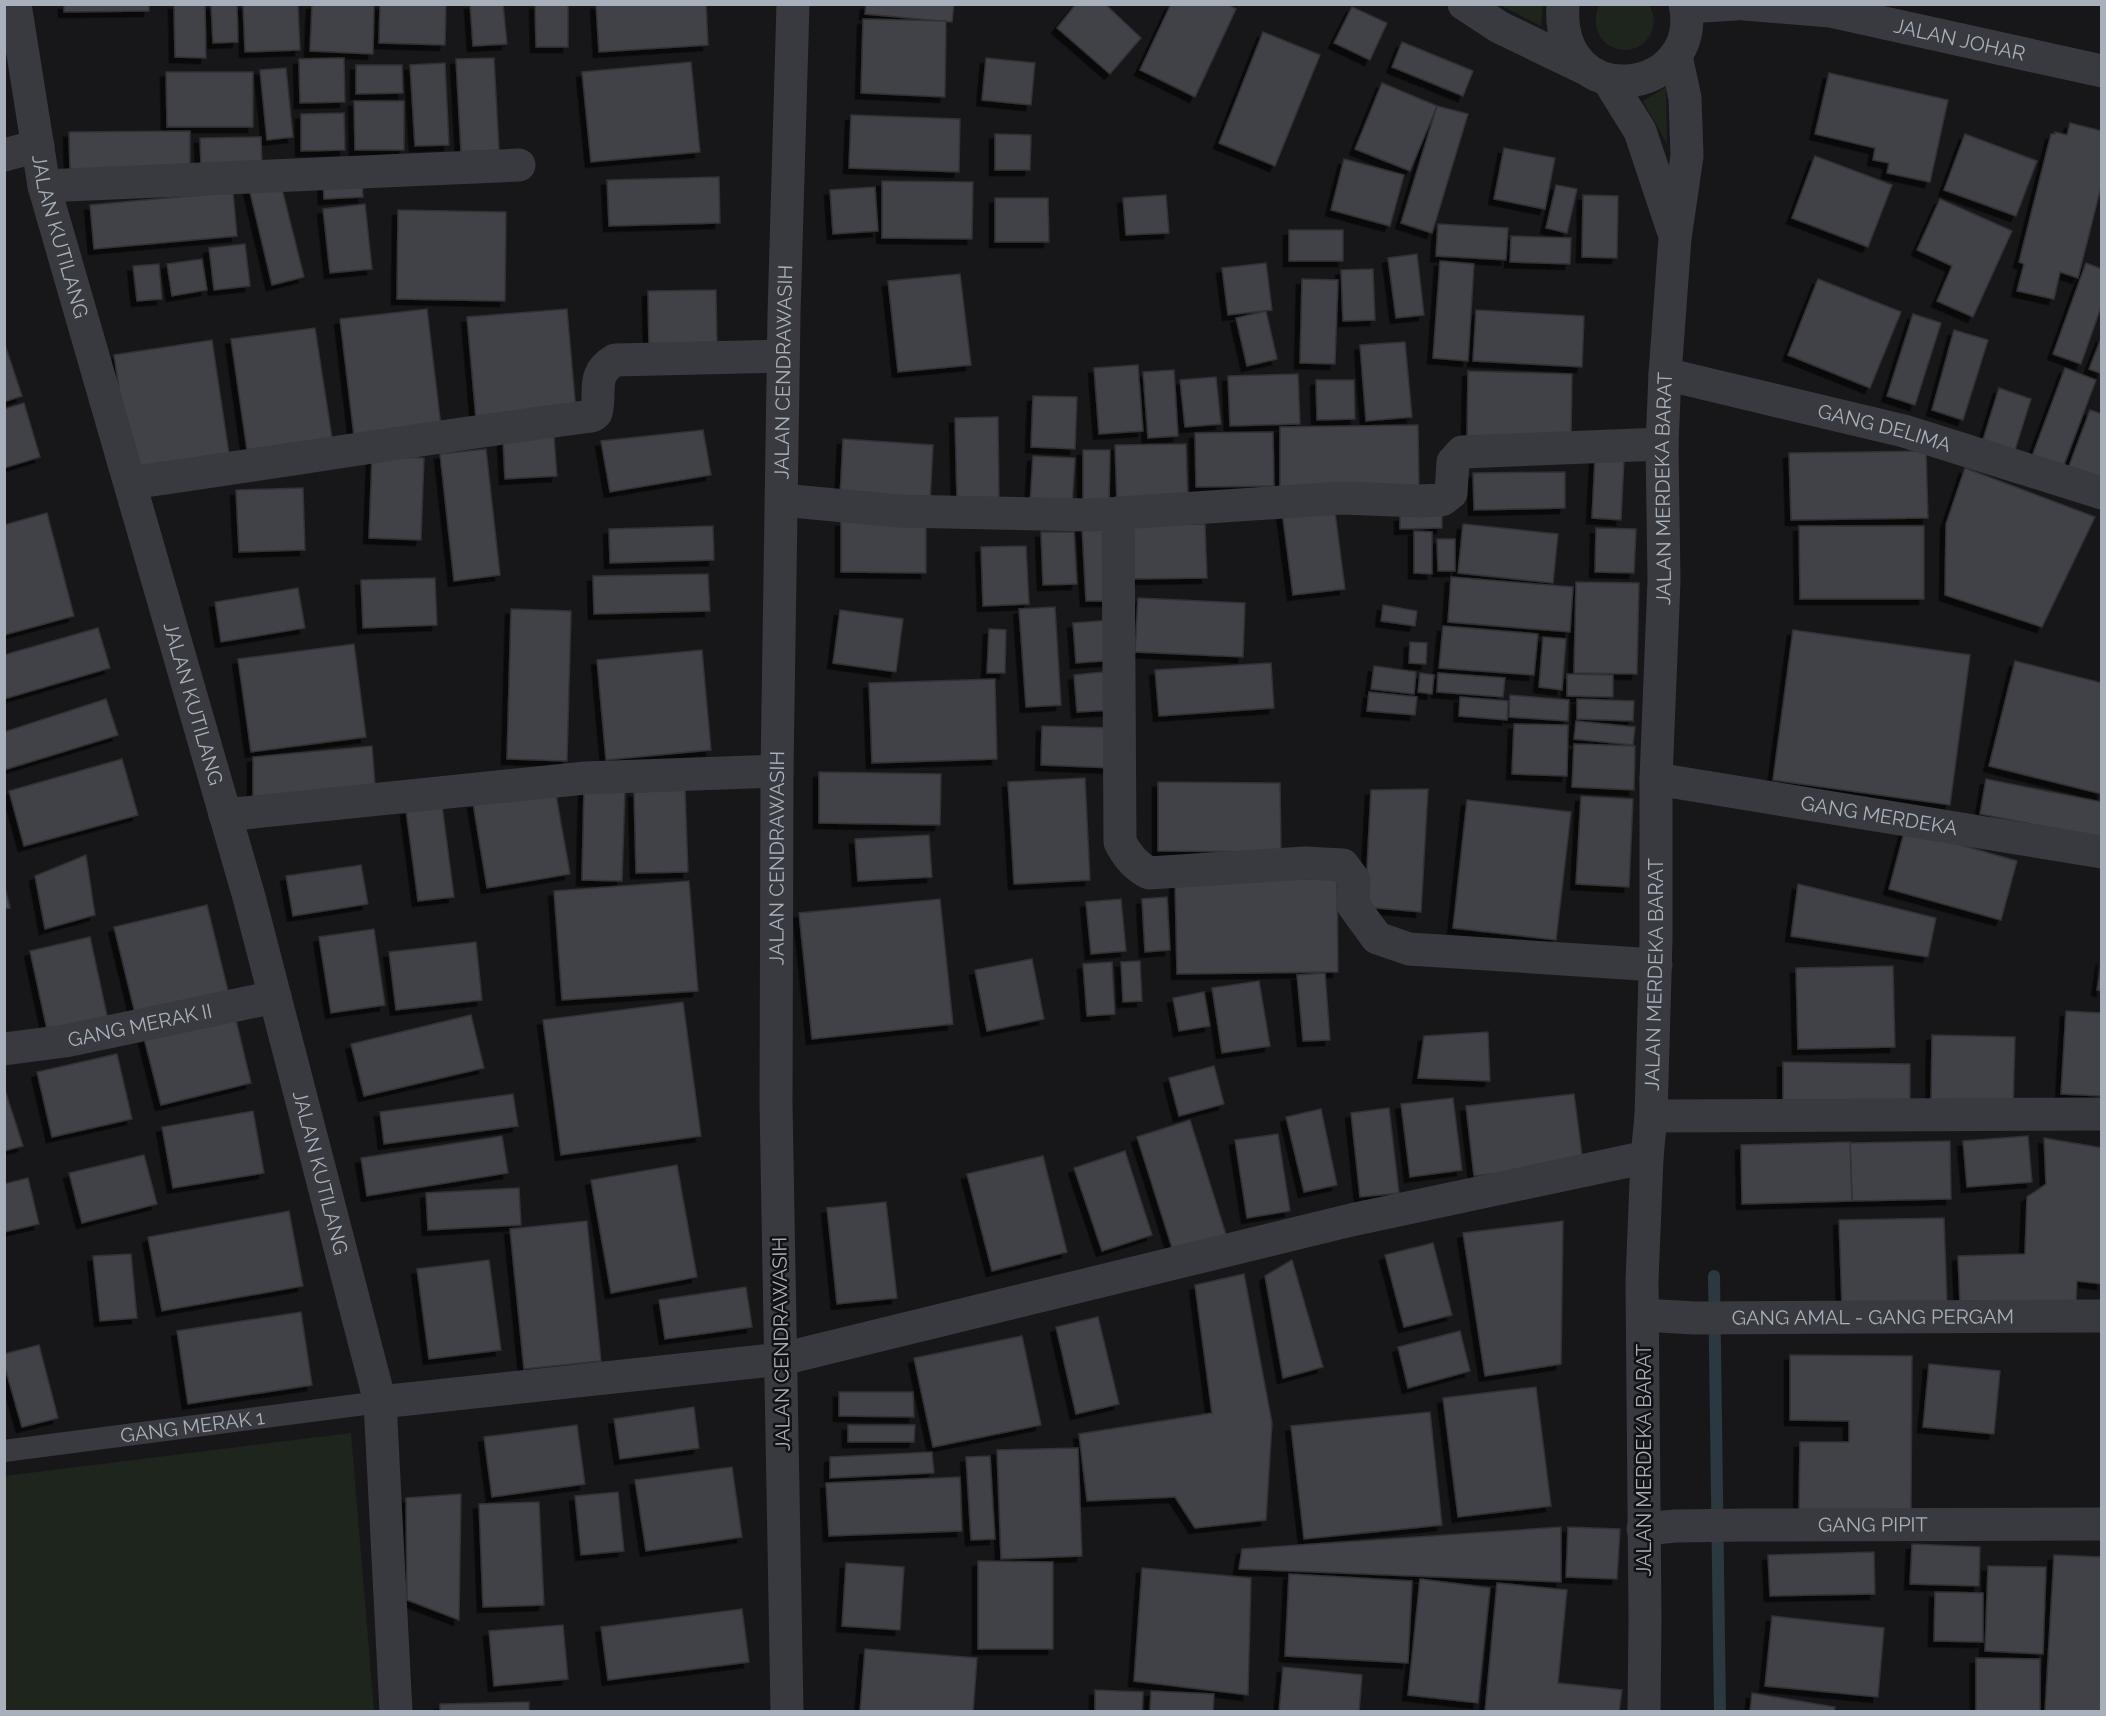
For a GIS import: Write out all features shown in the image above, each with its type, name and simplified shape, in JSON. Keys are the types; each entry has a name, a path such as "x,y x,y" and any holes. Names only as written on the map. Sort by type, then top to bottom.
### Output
{"street":[{"name":"JALAN KUTILANG","path":"15,4 44,186 225,815 380,1402 396,1712"},
{"name":"JALAN CENDRAWASIH","path":"788,1712 776,1104 777,771 783,356 793,4"},
{"path":"1464,4 1499,27 1597,75 1634,82 1658,73 1676,56 1686,33 1686,6 1736,4"},
{"path":"1563,4 1562,29 1570,51 1597,75 1640,131 1675,237"},
{"name":"JALAN JOHAR","path":"1744,4 1830,11 2102,71"},
{"name":"JALAN MERDEKA BARAT","path":"1644,1712 1642,1281 1656,965 1656,779 1664,580 1662,444 1675,237 1687,156 1685,98 1676,56"},
{"path":"4,155 38,146"},
{"path":"44,186 519,165"},
{"path":"130,483 592,416 597,409 599,375 608,364 615,360 783,356"},
{"name":"GANG DELIMA","path":"1665,374 1904,430 2102,494"},
{"path":"782,500 898,511 1091,515 1342,498 1444,500 1451,493 1453,462 1462,453 1662,444"},
{"path":"1118,513 1120,842 1125,852 1139,868 1149,873 1305,863 1343,865 1354,880 1353,906 1377,938 1409,949 1656,965"},
{"path":"225,815 585,778 777,771"},
{"name":"GANG MERDEKA","path":"1656,779 2102,852"},
{"name":"GANG MERAK II","path":"4,1049 64,1041 274,997"},
{"path":"1651,1116 2102,1114"},
{"path":"380,1402 782,1359 1351,1220 1647,1157"},
{"name":"GANG AMAL - GANG PERGAM","path":"1643,1315 1695,1318 2102,1316"},
{"name":"GANG PIPIT","path":"1643,1529 1747,1525 2102,1524"}],"lane":[{"name":"GANG MERAK 1","path":"4,1451 380,1402"}],"shaded area":[{"path":"1500,5 1543,5 1541,26"},
{"path":"1599,5 1649,5 1654,24 1645,42 1635,48 1624,50 1613,48 1604,42 1598,32 1596,20"},
{"path":"1666,87 1667,144 1643,101"},
{"path":"351,1433 374,1711 5,1711 5,1476"}],"building":[{"path":"64,4 149,4 149,11 64,12"},
{"path":"174,4 205,4 206,58 175,57"},
{"path":"211,4 237,4 238,42 213,43"},
{"path":"243,4 298,4 300,50 245,52"},
{"path":"312,4 374,4 373,54 310,51"},
{"path":"380,4 446,4 445,45 379,43"},
{"path":"470,4 503,4 507,44 473,46"},
{"path":"535,4 568,4 568,47 536,47"},
{"path":"596,4 706,4 708,45 599,52"},
{"path":"866,4 954,4 952,22 865,14"},
{"path":"1076,4 1105,4 1141,38 1110,74 1057,28"},
{"path":"1171,4 1227,4 1236,9 1195,97 1140,70"},
{"path":"1352,7 1387,23 1370,60 1334,43"},
{"path":"863,19 946,21 945,97 861,93"},
{"path":"1263,32 1320,55 1275,166 1219,143"},
{"path":"1402,42 1473,71 1463,96 1392,67"},
{"path":"344,58 345,102 300,103 299,59"},
{"path":"494,58 499,150 461,152 456,59"},
{"path":"986,58 1035,63 1031,105 982,100"},
{"path":"691,62 700,152 591,162 582,72"},
{"path":"445,63 449,145 415,146 410,65"},
{"path":"356,65 402,65 403,93 356,94"},
{"path":"286,68 293,137 267,140 260,70"},
{"path":"166,72 253,72 253,127 167,127"},
{"path":"1829,73 1948,100 1930,182 1887,173 1889,163 1873,160 1875,148 1815,134"},
{"path":"1382,83 1437,106 1410,171 1355,149"},
{"path":"354,101 404,101 404,150 355,150"},
{"path":"1437,106 1468,114 1432,233 1401,223"},
{"path":"344,113 345,150 301,151 301,114"},
{"path":"851,115 960,119 959,172 849,168"},
{"path":"2070,123 2102,131 2102,183 2078,278 2060,272 2054,299 2017,291 2024,264 2019,262 2051,134 2055,132 2067,135"},
{"path":"190,131 190,168 70,170 69,132"},
{"path":"995,134 1031,135 1030,170 995,170"},
{"path":"1965,134 2037,161 2016,216 1944,190"},
{"path":"261,137 262,165 201,166 200,138"},
{"path":"1504,148 1555,158 1545,209 1494,199"},
{"path":"1815,156 1892,185 1868,247 1792,218"},
{"path":"1344,159 1404,175 1390,226 1331,210"},
{"path":"362,177 363,197 324,199 323,179"},
{"path":"719,177 720,223 609,226 607,180"},
{"path":"280,181 304,277 272,285 249,188"},
{"path":"882,181 973,182 972,239 882,238"},
{"path":"1556,185 1577,189 1567,233 1546,228"},
{"path":"875,187 878,231 833,234 830,190"},
{"path":"233,192 237,236 94,249 90,205"},
{"path":"1166,195 1169,233 1126,235 1123,198"},
{"path":"1583,195 1618,196 1617,258 1582,257"},
{"path":"995,198 1048,198 1049,242 995,242"},
{"path":"1940,199 2012,231 1973,317 1937,301 1952,266 1917,250"},
{"path":"365,204 372,269 330,273 323,209"},
{"path":"398,210 506,212 505,301 397,299"},
{"path":"1438,224 1508,228 1506,260 1436,256"},
{"path":"1289,230 1343,230 1343,261 1289,261"},
{"path":"1511,236 1571,238 1570,264 1510,262"},
{"path":"245,244 250,286 214,290 209,248"},
{"path":"1417,254 1424,315 1396,318 1388,258"},
{"path":"202,259 207,290 172,296 167,264"},
{"path":"1440,261 1474,264 1468,361 1433,358"},
{"path":"1266,263 1272,310 1228,315 1222,268"},
{"path":"2086,263 2102,269 2102,304 2081,364 2053,354"},
{"path":"159,264 162,299 137,301 133,266"},
{"path":"1373,269 1375,320 1343,321 1341,270"},
{"path":"960,274 971,365 898,372 888,281"},
{"path":"1302,279 1338,280 1335,364 1300,363"},
{"path":"1818,279 1901,312 1870,388 1788,355"},
{"path":"716,290 717,346 649,346 648,291"},
{"path":"427,309 442,435 355,444 340,319"},
{"path":"567,309 576,411 476,418 467,317"},
{"path":"1476,310 1584,316 1582,367 1473,361"},
{"path":"1266,311 1277,359 1247,366 1236,318"},
{"path":"1913,314 1941,323 1915,405 1887,396"},
{"path":"315,328 332,438 247,450 231,339"},
{"path":"1954,330 1988,340 1963,420 1932,410"},
{"path":"2102,336 2102,374 2089,369"},
{"path":"212,340 229,454 131,468 114,355"},
{"path":"4,342 22,396 4,402"},
{"path":"1405,342 1412,417 1366,421 1360,345"},
{"path":"1138,365 1143,431 1099,434 1094,368"},
{"path":"2065,368 2096,380 2062,470 2031,459"},
{"path":"1174,370 1178,436 1148,438 1143,372"},
{"path":"1468,371 1572,374 1571,441 1467,439"},
{"path":"1298,374 1300,424 1230,426 1228,376"},
{"path":"1216,377 1221,424 1185,427 1180,380"},
{"path":"1316,380 1354,380 1355,419 1317,420"},
{"path":"1999,388 2031,399 2014,453 1982,443"},
{"path":"1033,396 1077,397 1075,449 1031,447"},
{"path":"24,403 40,457 4,468 4,409"},
{"path":"2090,410 2102,414 2102,479 2069,466"},
{"path":"998,417 999,499 957,500 955,418"},
{"path":"1418,425 1419,489 1280,491 1280,427"},
{"path":"703,430 711,475 610,492 601,441"},
{"path":"1273,432 1274,486 1196,487 1195,433"},
{"path":"554,437 557,476 505,479 503,439"},
{"path":"843,439 933,445 930,502 840,497"},
{"path":"1186,444 1188,501 1117,503 1115,445"},
{"path":"486,449 500,575 454,581 440,454"},
{"path":"1083,450 1110,450 1109,503 1083,503"},
{"path":"1926,451 1928,518 1791,520 1789,453"},
{"path":"372,456 424,458 421,540 369,538"},
{"path":"1033,456 1075,458 1072,507 1030,504"},
{"path":"1595,458 1624,460 1621,520 1592,518"},
{"path":"1965,468 2095,517 2042,627 1945,595 1946,524"},
{"path":"1565,472 1565,508 1474,510 1473,473"},
{"path":"303,488 305,550 239,552 236,490"},
{"path":"1334,504 1345,589 1293,595 1282,511"},
{"path":"47,513 74,616 4,635 4,525"},
{"path":"1442,515 1442,528 1400,529 1400,516"},
{"path":"841,521 926,522 926,573 841,572"},
{"path":"1205,524 1207,578 1127,579 1126,525"},
{"path":"1463,524 1558,534 1553,583 1458,573"},
{"path":"713,526 714,560 610,563 609,529"},
{"path":"1106,526 1110,601 1086,601 1082,527"},
{"path":"1799,526 1924,526 1924,599 1800,599"},
{"path":"1596,528 1636,529 1634,573 1595,572"},
{"path":"1414,531 1432,532 1432,574 1414,573"},
{"path":"1041,532 1074,532 1077,584 1043,585"},
{"path":"1437,539 1455,539 1455,571 1438,571"},
{"path":"1026,546 1029,604 983,606 981,547"},
{"path":"708,574 710,611 594,614 593,576"},
{"path":"1451,577 1573,587 1570,632 1448,622"},
{"path":"435,578 437,625 363,628 361,580"},
{"path":"1576,582 1639,583 1637,674 1574,673"},
{"path":"298,588 305,628 221,642 215,602"},
{"path":"1138,598 1245,603 1243,657 1135,652"},
{"path":"1383,605 1417,611 1415,626 1381,621"},
{"path":"1055,607 1061,705 1026,707 1019,609"},
{"path":"511,609 571,611 567,761 507,759"},
{"path":"840,610 903,619 896,672 833,663"},
{"path":"1113,620 1116,660 1076,663 1073,623"},
{"path":"1443,626 1538,634 1534,675 1439,668"},
{"path":"98,628 110,668 4,699 4,655"},
{"path":"989,629 1006,630 1005,673 987,673"},
{"path":"1793,630 1970,655 1950,805 1773,780"},
{"path":"1543,637 1566,639 1562,690 1539,687"},
{"path":"1410,642 1427,643 1426,664 1409,663"},
{"path":"354,644 366,737 251,752 238,659"},
{"path":"702,650 711,750 606,760 597,660"},
{"path":"2015,661 2102,683 2102,794 1989,766"},
{"path":"1271,663 1274,708 1159,716 1155,670"},
{"path":"1374,666 1416,672 1414,694 1371,689"},
{"path":"1113,671 1115,710 1077,712 1074,675"},
{"path":"1420,673 1434,675 1432,694 1418,692"},
{"path":"1438,673 1505,678 1503,697 1437,692"},
{"path":"1567,674 1613,675 1613,697 1567,696"},
{"path":"995,679 997,759 872,763 869,683"},
{"path":"1369,692 1417,697 1415,715 1367,711"},
{"path":"1510,695 1569,700 1568,721 1509,717"},
{"path":"1460,697 1508,701 1507,720 1459,716"},
{"path":"106,699 118,735 4,770 4,732"},
{"path":"1577,699 1634,701 1633,721 1577,719"},
{"path":"1576,721 1635,727 1633,745 1574,739"},
{"path":"1514,724 1568,725 1567,776 1512,774"},
{"path":"1042,726 1115,728 1114,768 1041,765"},
{"path":"1574,744 1635,746 1634,790 1572,787"},
{"path":"372,746 375,785 253,801 253,757"},
{"path":"122,759 138,815 24,846 9,791"},
{"path":"819,772 941,774 940,825 819,823"},
{"path":"1085,778 1090,880 1014,884 1008,782"},
{"path":"1986,779 2102,802 2102,838 1980,814"},
{"path":"1158,782 1280,783 1281,852 1158,851"},
{"path":"584,787 625,789 622,881 582,880"},
{"path":"555,789 570,874 487,888 473,803"},
{"path":"1428,789 1421,912 1365,907 1371,790"},
{"path":"685,790 688,872 636,873 634,792"},
{"path":"1581,796 1633,799 1629,887 1576,884"},
{"path":"1467,800 1571,812 1556,940 1453,928"},
{"path":"442,805 454,897 418,901 406,810"},
{"path":"1905,829 2017,861 2001,920 1889,889"},
{"path":"929,835 932,877 858,881 855,839"},
{"path":"86,855 95,915 45,929 35,876"},
{"path":"361,865 368,904 293,916 286,876"},
{"path":"1337,879 1338,972 1177,974 1175,880"},
{"path":"689,881 698,991 562,1000 554,891"},
{"path":"4,884 10,908 4,909"},
{"path":"1798,884 1936,918 1928,957 1791,936"},
{"path":"1167,897 1170,950 1145,952 1142,899"},
{"path":"940,899 953,1024 812,1039 799,913"},
{"path":"1121,899 1126,951 1091,954 1086,902"},
{"path":"207,905 228,991 135,1013 114,927"},
{"path":"374,929 385,1005 331,1013 319,937"},
{"path":"90,937 108,1020 48,1034 30,951"},
{"path":"476,942 482,1000 396,1010 389,952"},
{"path":"2102,958 2102,991 2097,990"},
{"path":"1032,959 1044,1019 987,1031 975,970"},
{"path":"1140,961 1142,1001 1123,1002 1121,962"},
{"path":"1112,962 1115,1014 1087,1016 1083,964"},
{"path":"1893,966 1895,1047 1798,1049 1796,968"},
{"path":"1325,973 1330,1040 1303,1041 1297,975"},
{"path":"1259,981 1270,1046 1222,1053 1212,988"},
{"path":"1204,992 1210,1026 1179,1031 1173,998"},
{"path":"683,1002 701,1136 561,1155 543,1020"},
{"path":"2066,1011 2102,1013 2102,1096 2061,1094"},
{"path":"471,1015 484,1068 364,1096 351,1044"},
{"path":"235,1016 251,1083 161,1105 144,1038"},
{"path":"1488,1032 1490,1081 1418,1078 1424,1036"},
{"path":"1932,1035 2015,1037 2013,1111 1931,1108"},
{"path":"117,1054 132,1119 52,1137 37,1072"},
{"path":"1783,1062 1910,1064 1910,1109 1783,1107"},
{"path":"1214,1066 1224,1104 1179,1116 1169,1078"},
{"path":"4,1087 23,1146 4,1151"},
{"path":"513,1094 518,1126 384,1144 380,1112"},
{"path":"1574,1094 1583,1163 1474,1176 1466,1106"},
{"path":"1453,1098 1462,1170 1410,1177 1401,1104"},
{"path":"1389,1108 1399,1193 1360,1197 1351,1113"},
{"path":"1321,1109 1337,1185 1304,1192 1286,1117"},
{"path":"253,1111 264,1173 173,1188 162,1127"},
{"path":"1190,1120 1228,1241 1175,1257 1137,1137"},
{"path":"1278,1134 1290,1211 1247,1218 1235,1140"},
{"path":"502,1136 508,1173 367,1196 361,1158"},
{"path":"2028,1136 2032,1182 1967,1187 1963,1141"},
{"path":"2044,1138 2102,1148 2102,1284 2077,1281 2076,1303 1960,1304 1958,1256 2025,1254 2027,1197 2046,1184"},
{"path":"1950,1141 1951,1199 1852,1201 1850,1143"},
{"path":"1850,1142 1852,1201 1742,1204 1741,1145"},
{"path":"1125,1151 1152,1235 1102,1251 1074,1168"},
{"path":"144,1155 157,1204 82,1223 69,1173"},
{"path":"1043,1156 1067,1252 992,1271 967,1174"},
{"path":"677,1165 697,1277 611,1293 591,1180"},
{"path":"28,1178 39,1224 4,1232 4,1184"},
{"path":"519,1188 521,1225 428,1230 426,1193"},
{"path":"886,1202 897,1298 837,1304 827,1208"},
{"path":"289,1211 303,1286 162,1311 148,1237"},
{"path":"1944,1218 1947,1303 1842,1306 1839,1220"},
{"path":"587,1221 601,1361 524,1369 510,1229"},
{"path":"1563,1221 1561,1364 1485,1376 1463,1233"},
{"path":"1433,1243 1452,1315 1404,1327 1385,1255"},
{"path":"131,1254 137,1318 100,1321 93,1256"},
{"path":"489,1260 501,1350 429,1359 417,1269"},
{"path":"1292,1260 1323,1367 1283,1378 1265,1276"},
{"path":"1244,1274 1272,1423 1266,1520 1195,1528 1175,1497 1087,1501 1079,1434 1212,1413 1195,1285"},
{"path":"746,1287 752,1327 665,1339 659,1300"},
{"path":"301,1312 312,1385 188,1404 177,1331"},
{"path":"1098,1317 1119,1404 1076,1414 1056,1327"},
{"path":"1460,1331 1470,1371 1408,1388 1398,1347"},
{"path":"1022,1336 1041,1425 933,1447 914,1358"},
{"path":"39,1345 58,1418 22,1427 4,1364 4,1354"},
{"path":"1790,1355 1912,1356 1911,1512 1799,1511 1800,1442 1849,1442 1849,1421 1790,1420"},
{"path":"1929,1364 2000,1371 1994,1434 1923,1427"},
{"path":"1536,1387 1551,1506 1458,1517 1443,1398"},
{"path":"839,1392 913,1392 914,1417 839,1416"},
{"path":"694,1407 699,1448 620,1459 614,1419"},
{"path":"1430,1412 1442,1525 1304,1539 1291,1426"},
{"path":"577,1425 585,1484 492,1497 484,1437"},
{"path":"848,1425 915,1425 914,1442 848,1442"},
{"path":"1078,1448 1082,1556 1001,1559 997,1450"},
{"path":"932,1452 934,1473 830,1478 830,1457"},
{"path":"990,1456 995,1539 971,1540 966,1457"},
{"path":"732,1467 742,1537 646,1551 635,1480"},
{"path":"960,1477 962,1531 829,1536 826,1483"},
{"path":"618,1492 624,1551 581,1555 575,1496"},
{"path":"461,1494 459,1620 407,1600 406,1498"},
{"path":"539,1502 544,1605 483,1607 479,1504"},
{"path":"1561,1527 1561,1582 1239,1569 1242,1549"},
{"path":"1568,1527 1620,1529 1617,1579 1566,1577"},
{"path":"1912,1544 1980,1547 1979,1586 1910,1584"},
{"path":"1874,1552 1875,1594 1770,1596 1768,1555"},
{"path":"2054,1555 2102,1557 2102,1712 2045,1712"},
{"path":"978,1561 1053,1562 1053,1649 978,1649"},
{"path":"846,1563 904,1567 900,1630 842,1626"},
{"path":"1988,1566 2046,1567 2043,1654 1985,1651"},
{"path":"1142,1568 1251,1578 1248,1695 1134,1681"},
{"path":"1289,1574 1412,1581 1408,1663 1285,1656"},
{"path":"1420,1579 1490,1588 1478,1703 1408,1695"},
{"path":"1497,1583 1567,1590 1558,1683 1622,1690 1619,1712 1485,1712"},
{"path":"1935,1592 1983,1593 1983,1642 1934,1641"},
{"path":"742,1609 749,1662 608,1680 601,1627"},
{"path":"1772,1616 1884,1628 1878,1697 1765,1686"},
{"path":"563,1625 568,1679 494,1686 489,1631"},
{"path":"865,1649 977,1658 973,1712 860,1712"},
{"path":"1976,1658 2040,1659 2040,1712 1976,1711"},
{"path":"1283,1667 1362,1675 1359,1712 1279,1712"},
{"path":"1095,1690 1143,1692 1142,1712 1095,1712"},
{"path":"1151,1691 1214,1694 1213,1712 1150,1712"},
{"path":"1752,1693 1835,1707 1834,1712 1750,1712"},
{"path":"529,1702 529,1712 440,1712 440,1704"}],"waterway":[{"path":"1714,1276 1720,1712"}]}
